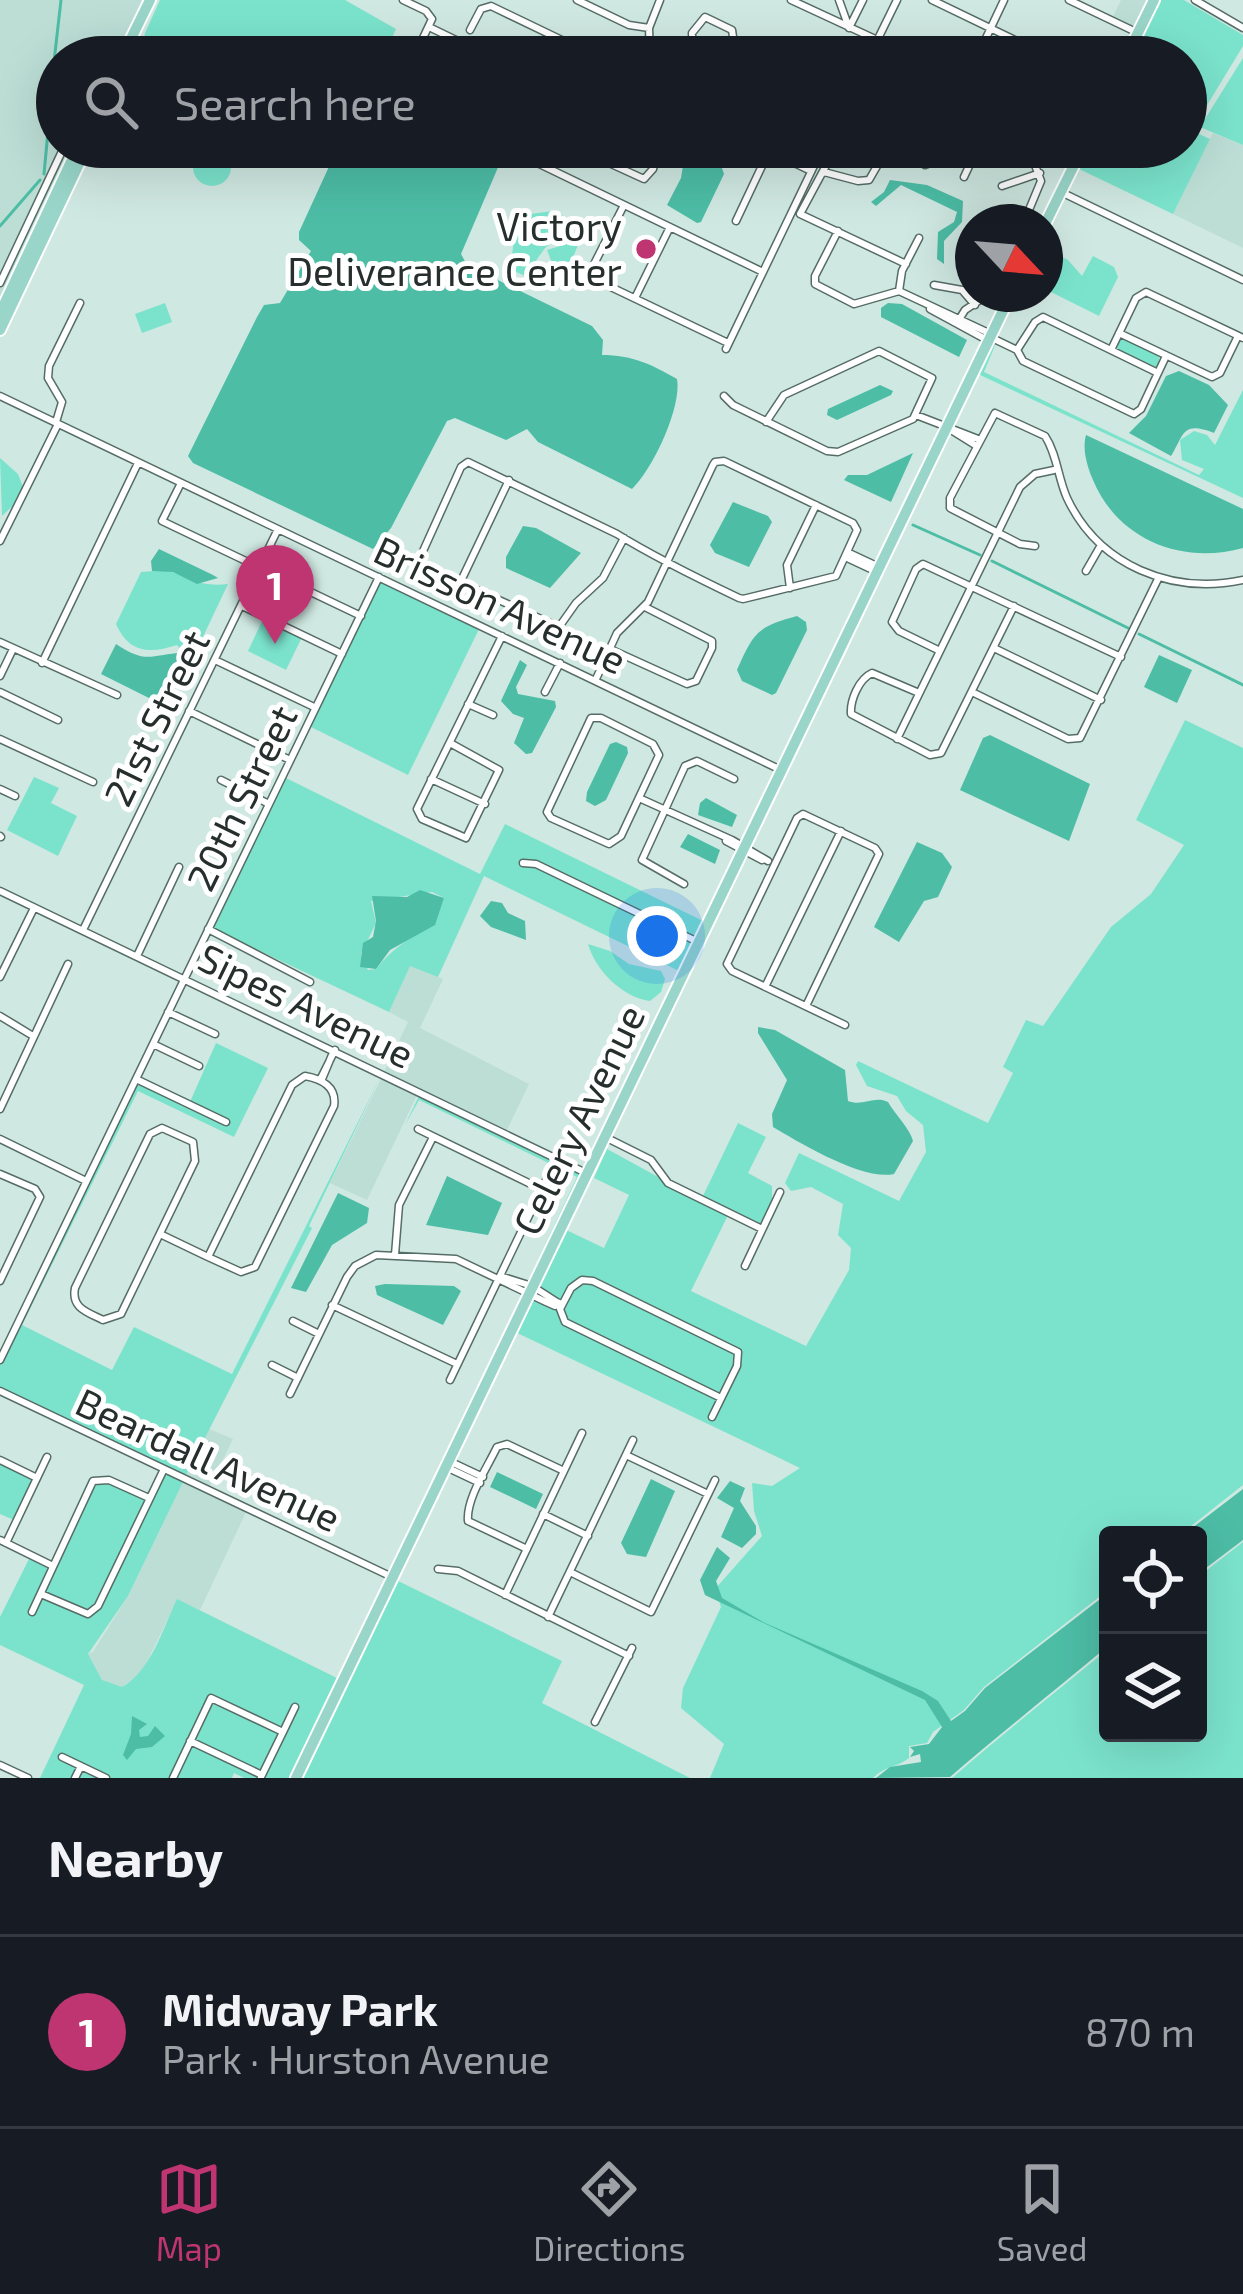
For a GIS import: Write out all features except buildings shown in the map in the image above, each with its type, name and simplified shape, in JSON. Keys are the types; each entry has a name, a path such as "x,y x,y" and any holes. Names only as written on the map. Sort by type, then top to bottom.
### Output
{"main road":[{"path":"136,36 154,0"},
{"path":"1136,36 1154,0"},
{"path":"0,313 72,168"},
{"path":"0,330 73,168"},
{"path":"1058,204 1075,168"},
{"name":"Celery Avenue","path":"296,1778 1002,312"}],"street":[{"path":"578,0 629,25 649,28"},
{"path":"649,36 660,0"},
{"path":"790,0 869,36"},
{"path":"839,0 849,28"},
{"path":"849,28 863,0"},
{"path":"878,36 896,0"},
{"path":"932,0 1007,36"},
{"path":"986,36 1004,0"},
{"path":"1069,0 1138,33"},
{"path":"1195,0 1240,26 1243,13"},
{"path":"408,1 431,15 424,36"},
{"path":"470,30 481,9 491,6 553,36"},
{"path":"692,36 705,17 732,30 733,36"},
{"path":"429,27 448,36"},
{"path":"0,283 54,168"},
{"path":"548,168 763,272"},
{"path":"620,168 644,179 653,168"},
{"path":"736,221 757,168"},
{"path":"806,168 812,171"},
{"path":"569,267 727,346 813,168"},
{"path":"826,168 800,214 906,264"},
{"path":"824,172 864,182 879,168"},
{"path":"964,177 968,168"},
{"path":"1032,204 1040,187 1037,168"},
{"path":"1002,186 1040,173"},
{"path":"1065,194 1243,280"},
{"path":"588,276 624,205"},
{"path":"635,298 670,227"},
{"path":"838,231 814,284 854,304 898,291 1017,350 1023,362 1133,414 1141,409 1166,356"},
{"path":"898,291 919,238"},
{"path":"934,285 955,289"},
{"path":"1111,350 1119,333 1136,298 1146,292 1240,337 1216,376 1207,376 1119,333"},
{"path":"0,542 57,423 62,403 48,378 49,366 80,302"},
{"path":"958,321 967,312"},
{"path":"1017,350 1043,317 1158,373"},
{"path":"724,396 766,422 838,452 916,415 931,376 880,351 784,394 766,422"},
{"name":"Brisson Avenue","path":"0,396 781,770"},
{"path":"1035,546 997,533 955,512 949,504 990,416 1001,412 1045,436 1074,512 1101,545 1126,564 1158,579 1216,585 1243,580"},
{"path":"916,415 976,442"},
{"path":"596,679 620,630 645,607 666,563 716,462 724,461 856,526 836,576 743,599 666,563 624,538 468,461 461,466 419,560 460,584 559,627 603,578 624,538"},
{"path":"42,663 138,463"},
{"path":"897,739 1019,488 1035,474 1055,469"},
{"path":"460,584 509,480"},
{"path":"181,483 162,520 361,616"},
{"path":"790,587 787,566 816,505"},
{"name":"21st Street","path":"83,931 278,529"},
{"path":"1086,571 1101,545"},
{"path":"846,555 877,569"},
{"path":"940,651 894,628 892,617 923,564 1121,657"},
{"name":"20th Street","path":"0,1360 379,577"},
{"path":"972,692 1074,740 1084,734 1158,579"},
{"path":"242,605 342,654"},
{"path":"919,693 872,673 863,678 850,704 851,714 930,755 941,753 1014,606"},
{"path":"610,649 687,684 696,681 712,640 645,607"},
{"path":"450,743 499,770 470,835 463,838 418,816 431,779 502,636"},
{"path":"0,642 117,695"},
{"path":"994,648 1100,700"},
{"path":"0,676 13,649"},
{"path":"214,660 316,708"},
{"path":"545,692 560,662"},
{"path":"0,692 58,720"},
{"path":"468,704 493,715"},
{"path":"189,711 290,760"},
{"path":"591,718 601,718 656,747 657,760 639,798 613,844 548,815 547,807 591,718"},
{"path":"0,739 93,782"},
{"path":"684,884 642,860 664,810 688,762 697,761 734,779"},
{"path":"431,779 485,804"},
{"path":"221,780 268,804"},
{"path":"0,789 15,796"},
{"path":"639,798 771,863"},
{"path":"806,1006 878,858 878,850 807,815 799,816 771,863 728,960 732,970 845,1025"},
{"path":"765,987 841,831"},
{"path":"523,862 698,942"},
{"path":"137,956 179,867"},
{"name":"Sipes Avenue","path":"0,891 586,1173"},
{"path":"0,977 34,908"},
{"path":"208,929 310,982"},
{"path":"0,1109 68,964"},
{"path":"168,1012 214,1034"},
{"path":"0,1016 33,1036"},
{"path":"153,1044 199,1066"},
{"path":"320,1080 333,1053"},
{"path":"160,1234 208,1257 241,1272 255,1267 334,1106 333,1091 320,1080 304,1076 292,1085 208,1257"},
{"path":"136,1079 226,1122"},
{"path":"161,1128 193,1142 197,1154 160,1234 121,1314 103,1320 80,1308 75,1288 150,1134 161,1128"},
{"path":"418,1130 542,1189"},
{"path":"603,1136 649,1158 668,1183 762,1229"},
{"path":"395,1255 399,1205 433,1137"},
{"path":"0,1139 86,1180"},
{"path":"0,1174 40,1195 0,1281"},
{"path":"450,1379 547,1178"},
{"path":"745,1266 781,1192"},
{"path":"290,1394 355,1266 376,1255 456,1259 556,1306 561,1304"},
{"path":"712,1417 737,1366 738,1352 593,1281 578,1282 561,1304 565,1322 721,1398"},
{"path":"332,1305 457,1364"},
{"path":"293,1321 319,1334"},
{"path":"272,1365 298,1378"},
{"name":"Beardall Avenue","path":"0,1391 392,1577"},
{"path":"505,1595 582,1433"},
{"path":"548,1617 633,1440"},
{"path":"527,1549 468,1521 466,1514 497,1447 507,1444 564,1472"},
{"path":"626,1455 708,1494"},
{"path":"47,1457 3,1542 52,1565"},
{"path":"0,1460 37,1478"},
{"path":"447,1463 482,1480"},
{"path":"40,1594 88,1614 98,1606 164,1468"},
{"path":"32,1612 93,1481 109,1480 149,1498"},
{"path":"571,1572 651,1612 715,1480"},
{"path":"543,1514 588,1536"},
{"path":"438,1569 458,1571 630,1652 595,1722"},
{"path":"172,1778 212,1698 283,1732"},
{"path":"190,1741 261,1776 295,1707"},
{"path":"62,1757 106,1778"},
{"path":"0,1765 28,1778"},
{"path":"78,1778 83,1767"}],"shaded area":[{"path":"0,0 148,0 131,36 36,36 36,168 66,168 0,299"},
{"path":"160,0 345,0 396,29 393,36 145,33"},
{"path":"1121,0 1152,0 1137,31 1112,19"},
{"path":"1160,0 1184,0 1243,35 1243,46 1207,105 1207,36 1143,36"},
{"path":"1243,58 1243,145 1207,130 1207,116"},
{"path":"1213,133 1243,145 1243,248 1173,214 1196,168 1207,168 1207,145"},
{"path":"193,168 231,168 219,185 205,185"},
{"path":"328,168 498,168 461,254 467,265 592,326 603,340 602,355 641,361 677,379 675,405 649,467 632,489 538,442 527,429 506,440 455,418 447,421 391,528 373,549 193,463 188,456 257,317 264,305 280,303 311,251 299,240"},
{"path":"683,168 722,168 724,174 701,222 667,205"},
{"path":"1079,168 1196,168 1173,214"},
{"path":"890,180 927,185 963,204 955,204 955,211 901,185 876,206 871,202"},
{"path":"562,214 566,232 575,233 579,242 569,268 563,262 552,263 547,250 560,246 566,233 545,248 525,276 510,269 516,226 523,215"},
{"path":"954,222 955,229 944,241 944,264 937,259 938,232"},
{"path":"1093,256 1114,267 1118,277 1099,316 1063,298 1063,257 1082,276"},
{"path":"165,303 172,322 142,333 135,314"},
{"path":"888,303 902,304 967,340 959,357 881,317 881,308"},
{"path":"1124,337 1160,355 1157,368 1117,350"},
{"path":"991,340 996,343 984,372 1199,475 1204,469 1182,460 1180,440 1194,431 1207,435 1215,445 1243,390 1243,498 976,373"},
{"path":"1179,371 1209,385 1228,405 1214,433 1189,429 1171,456 1129,433 1146,416 1166,376"},
{"path":"880,385 893,391 891,395 837,420 827,415 828,409"},
{"path":"1086,435 1243,509 1243,548 1197,553 1175,550 1135,532 1104,501 1093,480"},
{"path":"913,453 891,502 844,480 848,475 867,475"},
{"path":"0,458 18,474 23,487 16,503 2,516"},
{"path":"733,502 772,522 749,567 715,553 710,545"},
{"path":"523,526 536,528 581,553 550,588 506,568 506,557"},
{"path":"159,549 218,578 197,584 173,572 152,571 151,561"},
{"path":"167,570 203,583 228,584 191,662 177,645 157,650 134,646 116,624 141,572"},
{"path":"380,580 480,627 408,775 309,726"},
{"path":"797,616 806,622 807,630 776,693 742,681 737,670 753,639 765,628"},
{"path":"263,619 302,637 286,670 248,651"},
{"path":"116,644 145,657 177,653 179,664 159,703 101,674"},
{"path":"1159,655 1192,670 1177,703 1144,687"},
{"path":"520,660 527,665 516,687 518,694 555,701 556,707 532,753 526,754 514,743 524,718 501,701"},
{"path":"1185,720 1243,748 1243,1485 1191,1526 1099,1526 1099,1597 984,1687 964,1710 933,1732 927,1743 909,1746 909,1758 904,1761 873,1778 710,1778 724,1744 681,1708 683,1688 721,1607 715,1589 762,1536 752,1483 772,1486 800,1468 513,1331 562,1228 604,1248 629,1195 594,1178 607,1149 728,1215 691,1291 806,1346 849,1270 851,1248 838,1235 843,1204 811,1187 791,1191 785,1183 799,1153 899,1201 926,1152 923,1125 897,1096 867,1086 858,1061 988,1123 1013,1073 1003,1067 1026,1020 1043,1026 1111,927 1151,894 1184,845 1136,820"},
{"path":"990,735 1090,784 1069,841 960,790 983,738"},
{"path":"610,744 627,747 628,753 606,800 595,806 586,801 587,792"},
{"path":"34,777 59,788 51,803 77,816 58,856 7,830"},
{"path":"284,777 480,874 505,824 705,922 697,940 535,866 695,943 681,972 484,876 438,977 410,966 389,1012 211,928","holes":["432,892 444,898 434,925 402,944 376,969 368,970 361,954 376,923 371,901"]},
{"path":"706,798 737,815 732,827 698,815"},
{"path":"688,834 720,850 715,864 680,847"},
{"path":"917,842 942,853 952,867 938,897 924,901 899,942 874,927"},
{"path":"420,890 444,898 435,925 390,950 376,969 360,967 363,943 373,937 376,921 372,896 407,897"},
{"path":"491,901 502,903 508,913 525,921 526,940 491,927 480,916"},
{"path":"588,944 629,964 661,971 665,979 661,992 650,1001 619,988 603,972"},
{"path":"410,965 443,979 420,1028 529,1084 506,1132 384,1072 408,1022 389,1012"},
{"path":"758,1027 775,1030 845,1070 848,1101 888,1102 913,1141 894,1174 849,1166 773,1127 772,1114 787,1080"},
{"path":"216,1043 268,1068 234,1137 138,1091 22,1325 112,1370 134,1327 232,1374 381,1076 312,1228 185,1477 0,1389 0,1365 137,1082 228,1124 189,1104"},
{"path":"382,1077 417,1095 367,1200 330,1183"},
{"path":"419,1096 583,1176 529,1287 577,1177 419,1100 405,1125"},
{"path":"738,1123 766,1137 748,1173 772,1186 772,1202 760,1226 702,1198"},
{"path":"447,1176 502,1203 488,1235 426,1225"},
{"path":"338,1193 369,1208 367,1223 332,1245 306,1292 291,1288"},
{"path":"375,1286 454,1286 461,1291 443,1325 377,1295"},
{"path":"209,1429 233,1439 209,1488 185,1477"},
{"path":"0,1462 34,1479 14,1520 0,1514"},
{"path":"165,1471 184,1480 128,1596 88,1654 102,1680 122,1687 148,1660 177,1599 341,1680 294,1778 244,1778 234,1773 232,1778 40,1778 84,1685 0,1645 0,1617 30,1557 49,1566 42,1597 79,1615 90,1615 99,1607"},
{"path":"497,1472 543,1494 536,1509 490,1487"},
{"path":"651,1479 675,1491 646,1557 627,1554 621,1543"},
{"path":"184,1480 247,1510 200,1610 177,1600 142,1672 122,1687 110,1685 102,1680 88,1654 128,1596"},
{"path":"108,1481 146,1499 96,1604 87,1612 43,1594 95,1483"},
{"path":"730,1481 745,1488 740,1501 756,1526 756,1534 742,1548 721,1537 734,1508 717,1498"},
{"path":"1243,1489 1243,1540 1207,1567 1207,1526 1195,1526"},
{"path":"1243,1542 1243,1778 952,1778 1099,1656 1099,1742 1207,1742 1207,1570"},
{"path":"717,1547 730,1558 716,1581 722,1598 765,1623 922,1691 938,1701 951,1721 985,1688 1099,1600 1099,1653 950,1777 876,1778 890,1767 921,1762 920,1754 910,1757 914,1751 910,1747 929,1744 942,1727 925,1700 705,1595 700,1580"},
{"path":"394,1579 562,1661 542,1703 690,1778 298,1778"},
{"path":"132,1716 147,1724 139,1730 140,1737 148,1736 155,1726 165,1736 152,1747 136,1749 127,1760 123,1755"}],"waterway":[{"path":"57,36 61,0"},
{"path":"44,174 45,168"},
{"path":"0,226 40,180"},
{"path":"913,525 980,555"},
{"path":"992,561 1128,628"},
{"path":"1139,634 1243,685"}],"place":[{"name":"Victory Deliverance Center","path":"646,249"},
{"name":"Midway Park","path":"275,644"}]}
